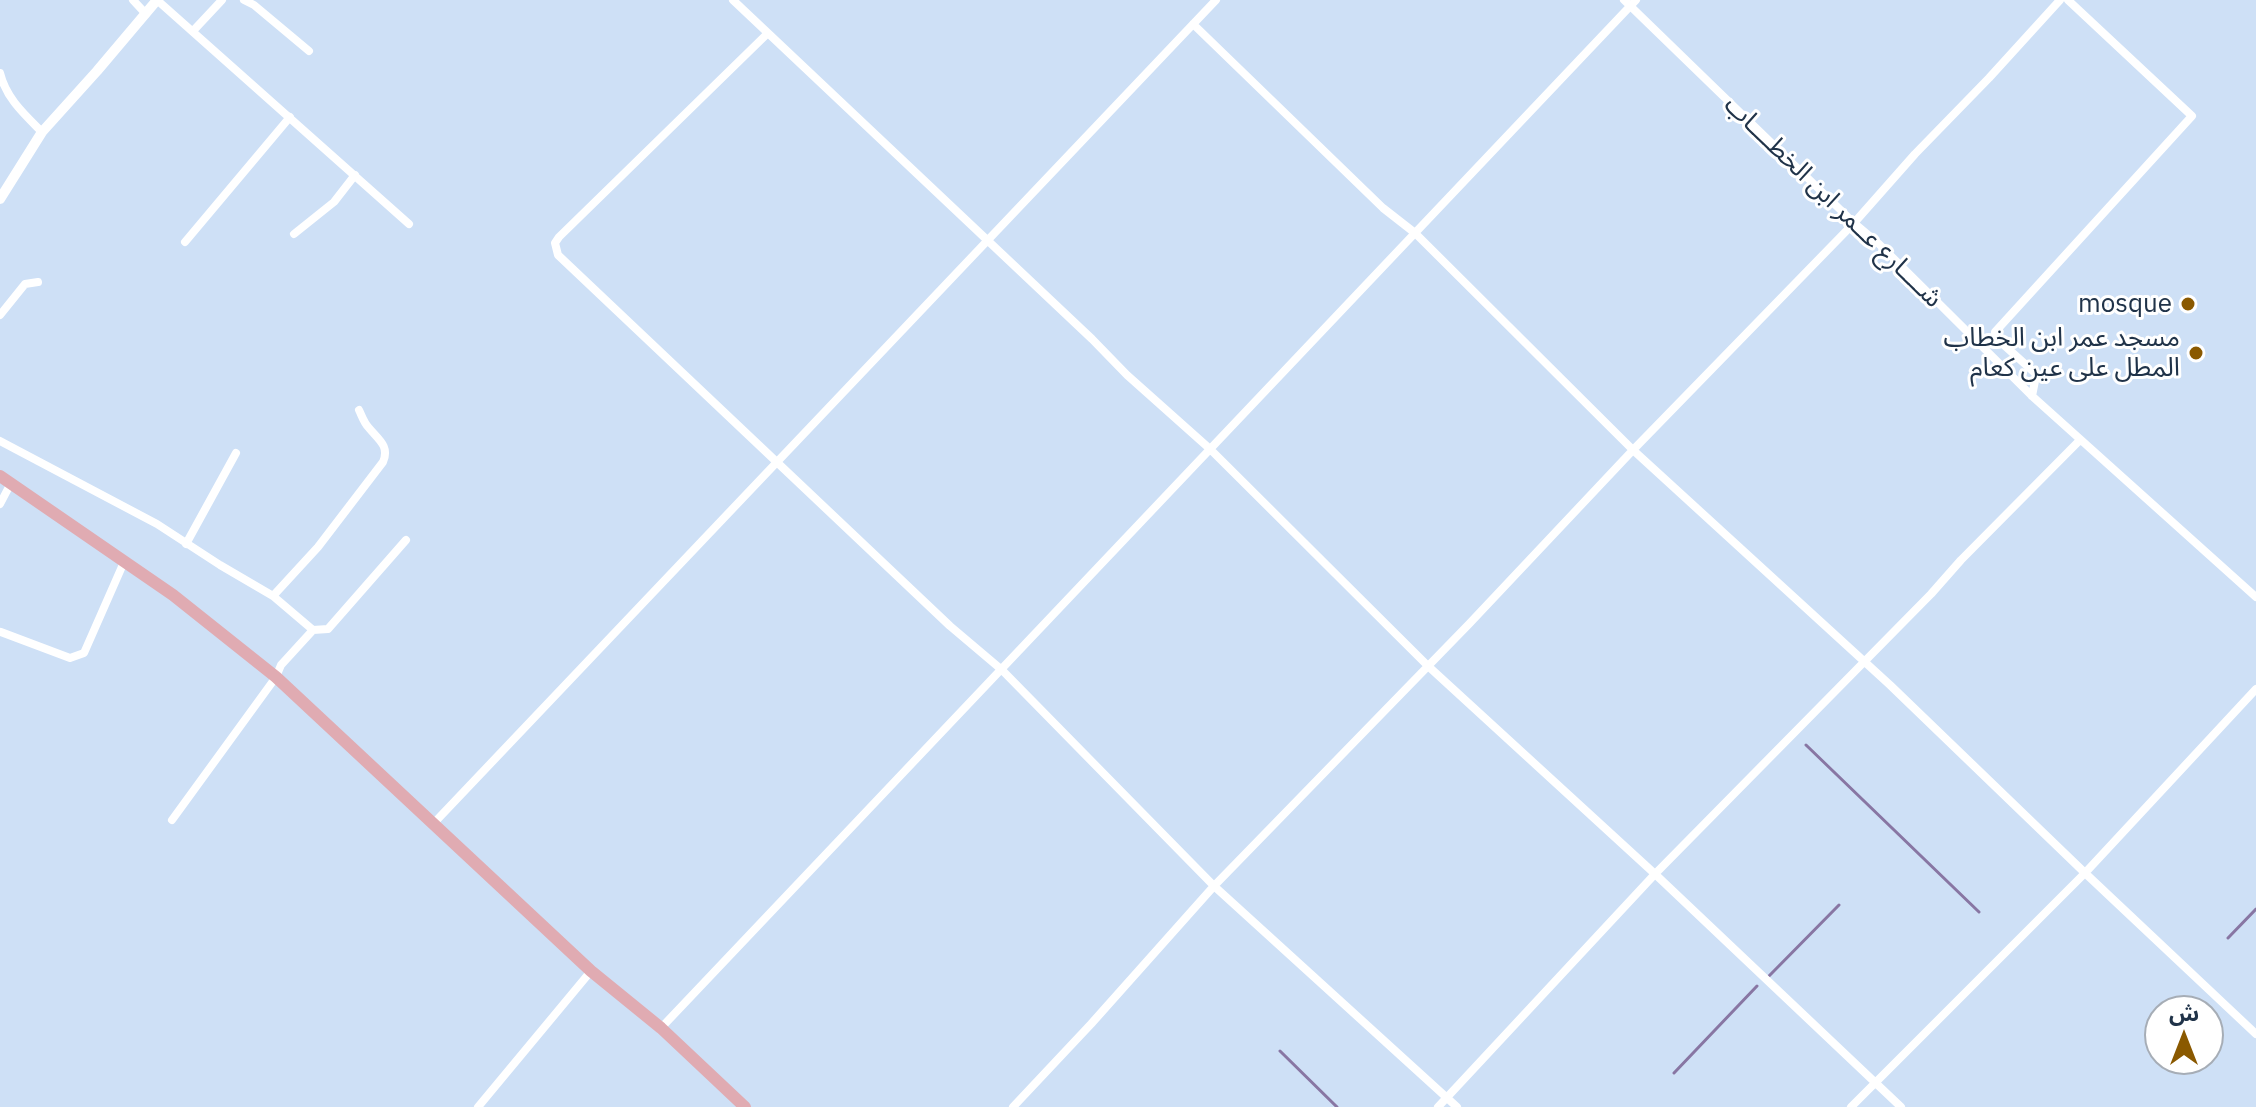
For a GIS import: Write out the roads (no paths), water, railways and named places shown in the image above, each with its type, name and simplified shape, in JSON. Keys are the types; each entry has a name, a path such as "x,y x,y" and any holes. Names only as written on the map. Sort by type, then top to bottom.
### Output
{"main road":[{"path":"5,479 173,595 276,677 591,971 661,1028 745,1107"}],"street":[{"path":"133,0 146,14"},
{"path":"0,199 42,132 157,0 409,224"},
{"path":"193,31 222,0"},
{"path":"244,0 309,51"},
{"path":"733,0 1127,375 1210,449 1428,666 1655,874 1901,1107"},
{"path":"434,823 1216,0"},
{"path":"1013,1107 1214,886 1854,223 2060,0"},
{"path":"2032,396 2035,373 1995,337 1995,332 2192,116 2068,0"},
{"path":"661,1028 1630,2"},
{"name":"شــــارع عــمر ابن الخطــــاب","path":"1630,2 2032,396 2256,597"},
{"path":"1193,24 1383,208 1415,233 1633,450 1945,737 2256,1034"},
{"path":"768,33 569,226 555,243 558,255 950,626 1002,670 1214,886 1457,1107"},
{"path":"0,73 3,86 16,106 42,132"},
{"path":"185,242 290,117"},
{"path":"294,234 334,202 355,175"},
{"path":"0,315 19,288 38,282"},
{"path":"273,596 318,547 383,462 385,446 366,425 359,410"},
{"path":"1438,1107 1655,874 2080,440"},
{"path":"0,441 157,524 273,596 313,630"},
{"path":"186,544 236,453"},
{"path":"0,504 5,479"},
{"path":"172,820 276,677 281,665 313,630 328,629 406,540"},
{"path":"1,632 70,658 84,653 124,562"},
{"path":"1851,1107 2085,873 2256,689"},
{"path":"478,1107 591,971"}],"waterway":[{"path":"1806,745 1979,912"},
{"path":"1769,976 1839,905"},
{"path":"2228,938 2256,909"},
{"path":"1674,1073 1757,986"},
{"path":"1280,1051 1337,1107"}],"place":[{"name":"mosque","path":"2188,304"},
{"name":"مسجد عمر ابن الخطاب المطل على عين كعام","path":"2196,353"}]}
